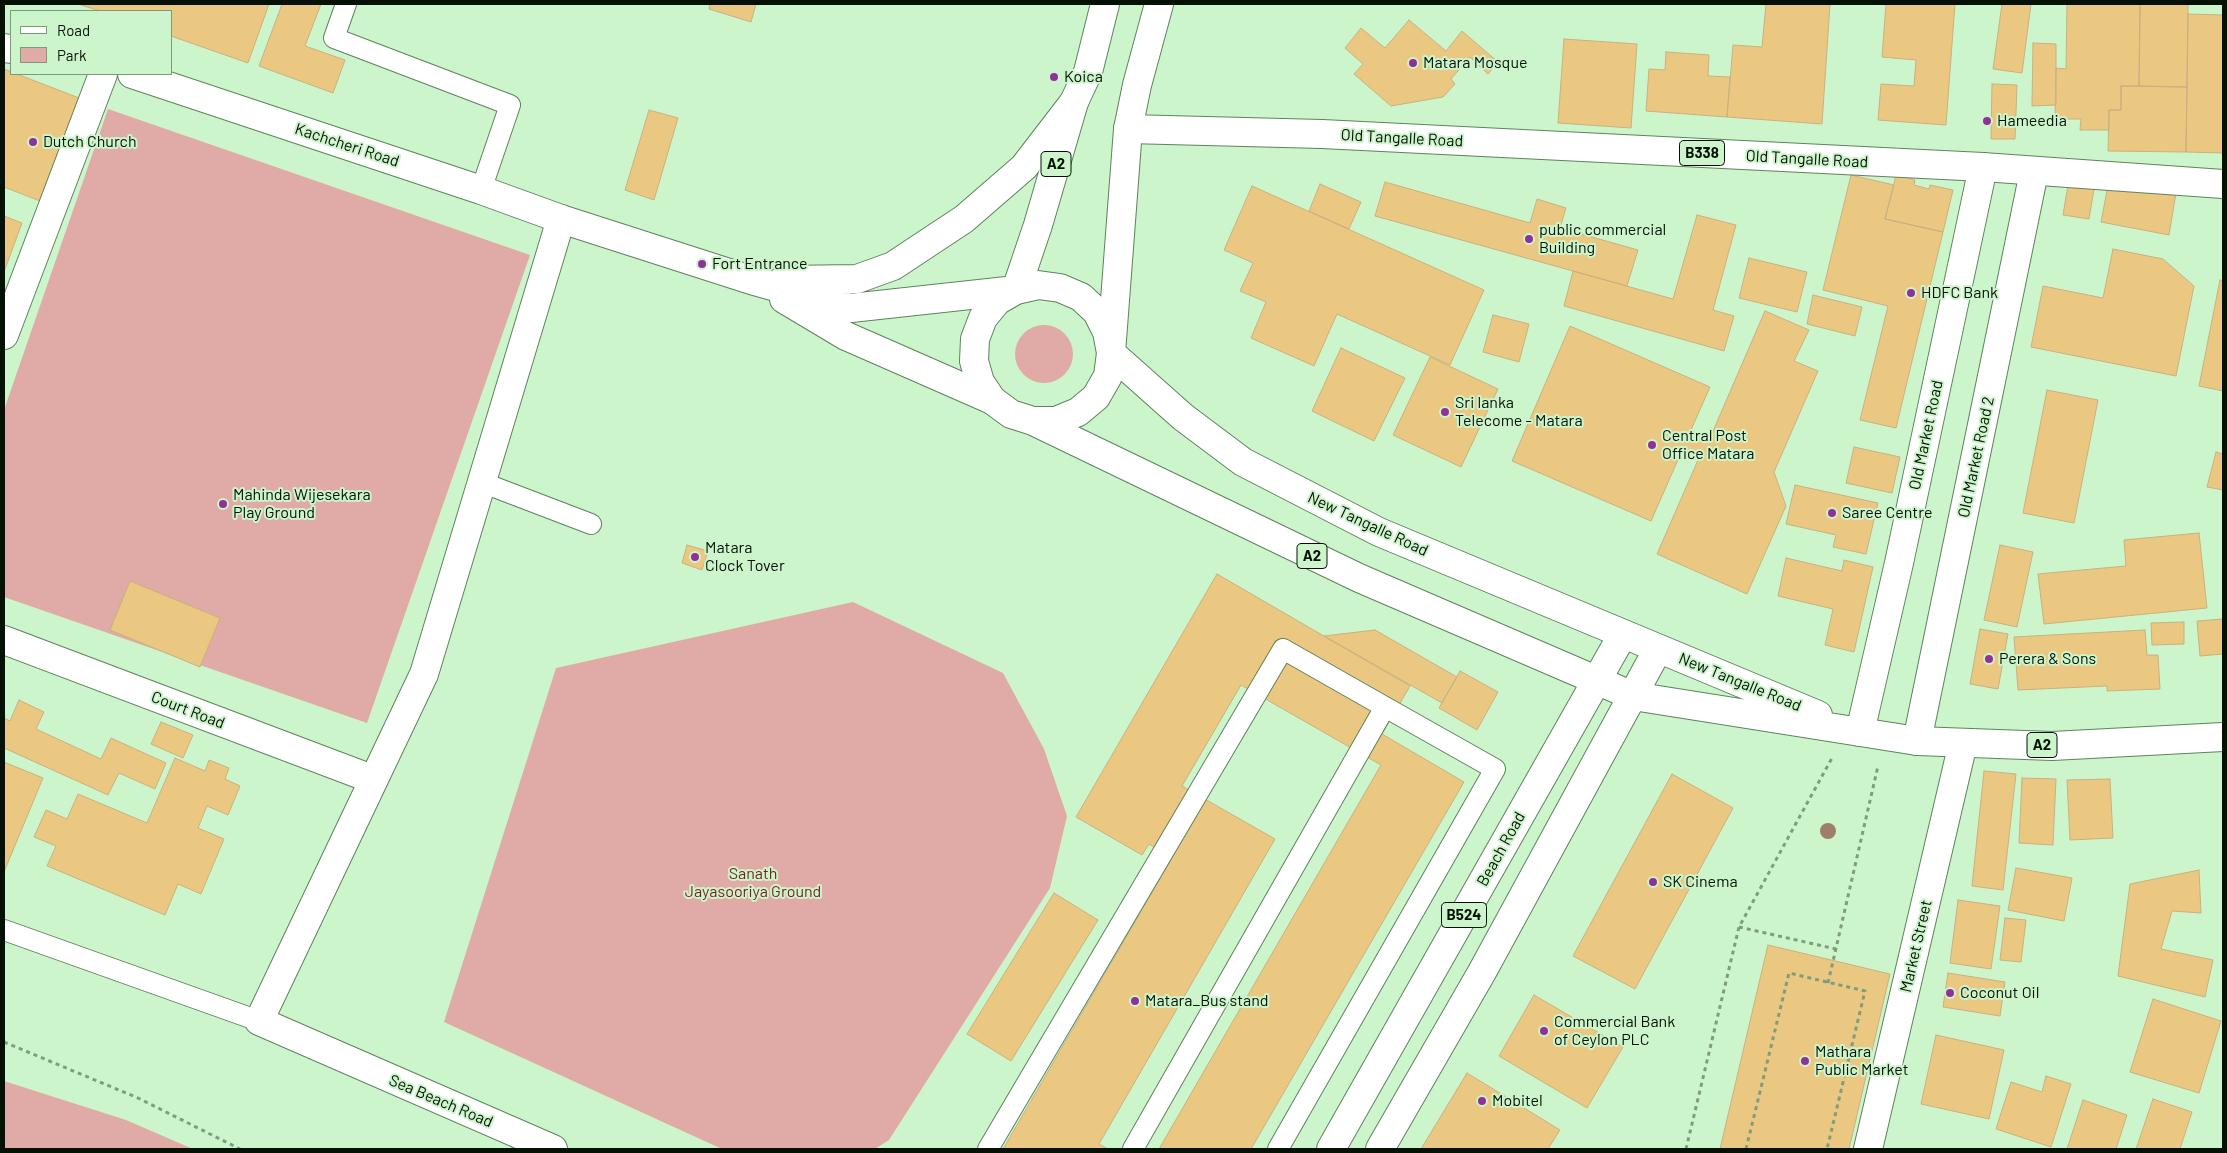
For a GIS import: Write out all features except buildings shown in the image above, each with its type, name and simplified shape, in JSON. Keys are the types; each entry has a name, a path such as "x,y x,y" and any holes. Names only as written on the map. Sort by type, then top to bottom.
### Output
{"main road":[{"name":"A2","path":"1016,290 1038,225 1074,102 1088,72 1105,4"},
{"path":"751,280 846,336 992,400 1011,414 1033,421 1056,420 1078,412 1096,397 1108,376 1112,353 1128,129 1137,85 1159,4"},
{"path":"4,335 103,75"},
{"name":"Kachcheri Road","path":"135,75 481,190 561,219 751,280"},
{"path":"751,280 857,279 893,266 964,219 1024,167 1074,102"},
{"name":"Old Tangalle Road","path":"1128,129 1180,132 1322,134 1983,167 2223,184"},
{"name":"Old Market Road","path":"1860,732 1899,562 1983,167"},
{"name":"Old Market Road 2","path":"1917,741 2034,172"},
{"path":"259,1021 372,779 424,674 561,219"},
{"path":"751,280 851,308 1016,290 1038,285 1060,288 1080,297 1097,312 1107,332 1112,353"},
{"path":"992,400 980,382 974,361 975,338 983,318 997,302 1016,290"},
{"name":"New Tangalle Road","path":"1112,353 1183,417 1242,462 1379,532 1860,732"},
{"name":"New Tangalle Road","path":"1033,421 1359,578 1633,696 1917,741 2052,746 2223,737"},
{"name":"Beach Road","path":"1331,1149 1623,634"},
{"name":"Court Road","path":"4,640 372,779"},
{"path":"1633,696 1658,648"},
{"name":"B524","path":"1380,1149 1482,972 1633,696"},
{"name":"Market Street","path":"1868,1149 1963,743"},
{"name":"Sea Beach Road","path":"259,1021 553,1149"}],"lane":[{"path":"346,4 334,38 510,105 481,190"},
{"path":"482,482 591,524"},
{"path":"988,1149 1283,649 1495,769 1278,1149"},
{"path":"1133,1149 1385,708"},
{"path":"4,930 259,1021"}],"path":[{"path":"1686,1149 1739,927 1834,756"},
{"path":"1828,982 1879,762"},
{"path":"1739,927 1836,949"},
{"path":"1746,1149 1789,973 1865,991 1827,1149"},
{"path":"4,1042 138,1098 240,1149"}],"green space":[{"name":"Mahinda Wijesekara Play Ground","path":"108,109 530,255 367,723 4,597 4,410"},
{"path":"1044,325 1060,330 1068,338 1073,354 1068,370 1060,378 1044,383 1028,378 1020,370 1015,354 1020,338 1028,330"},
{"name":"Sanath Jayasooriya Ground","path":"853,602 1003,673 1044,749 1067,816 1050,888 889,1140 875,1149 722,1149 444,1022 556,668"},
{"path":"4,1081 126,1120 193,1149 4,1149"}],"place":[{"name":"Matara Mosque","path":"1413,63"},
{"name":"Koica","path":"1054,77"},
{"name":"Hameedia","path":"1987,121"},
{"name":"Dutch Church","path":"33,142"},
{"name":"public commercial Building","path":"1529,239"},
{"name":"Fort Entrance","path":"702,264"},
{"name":"HDFC Bank","path":"1911,293"},
{"name":"Sri lanka Telecome - Matara","path":"1445,412"},
{"name":"Central Post Office Matara","path":"1652,445"},
{"name":"Mahinda Wijesekara Play Ground","path":"223,504"},
{"name":"Saree Centre","path":"1832,513"},
{"name":"Matara Clock Tover","path":"695,557"},
{"name":"Perera & Sons","path":"1989,659"},
{"name":"SK Cinema","path":"1653,882"},
{"name":"Coconut Oil","path":"1950,993"},
{"name":"Matara_Bus stand","path":"1135,1001"},
{"name":"Commercial Bank of Ceylon PLC","path":"1544,1031"},
{"name":"Mathara Public Market","path":"1805,1061"},
{"name":"Mobitel","path":"1482,1101"}]}
